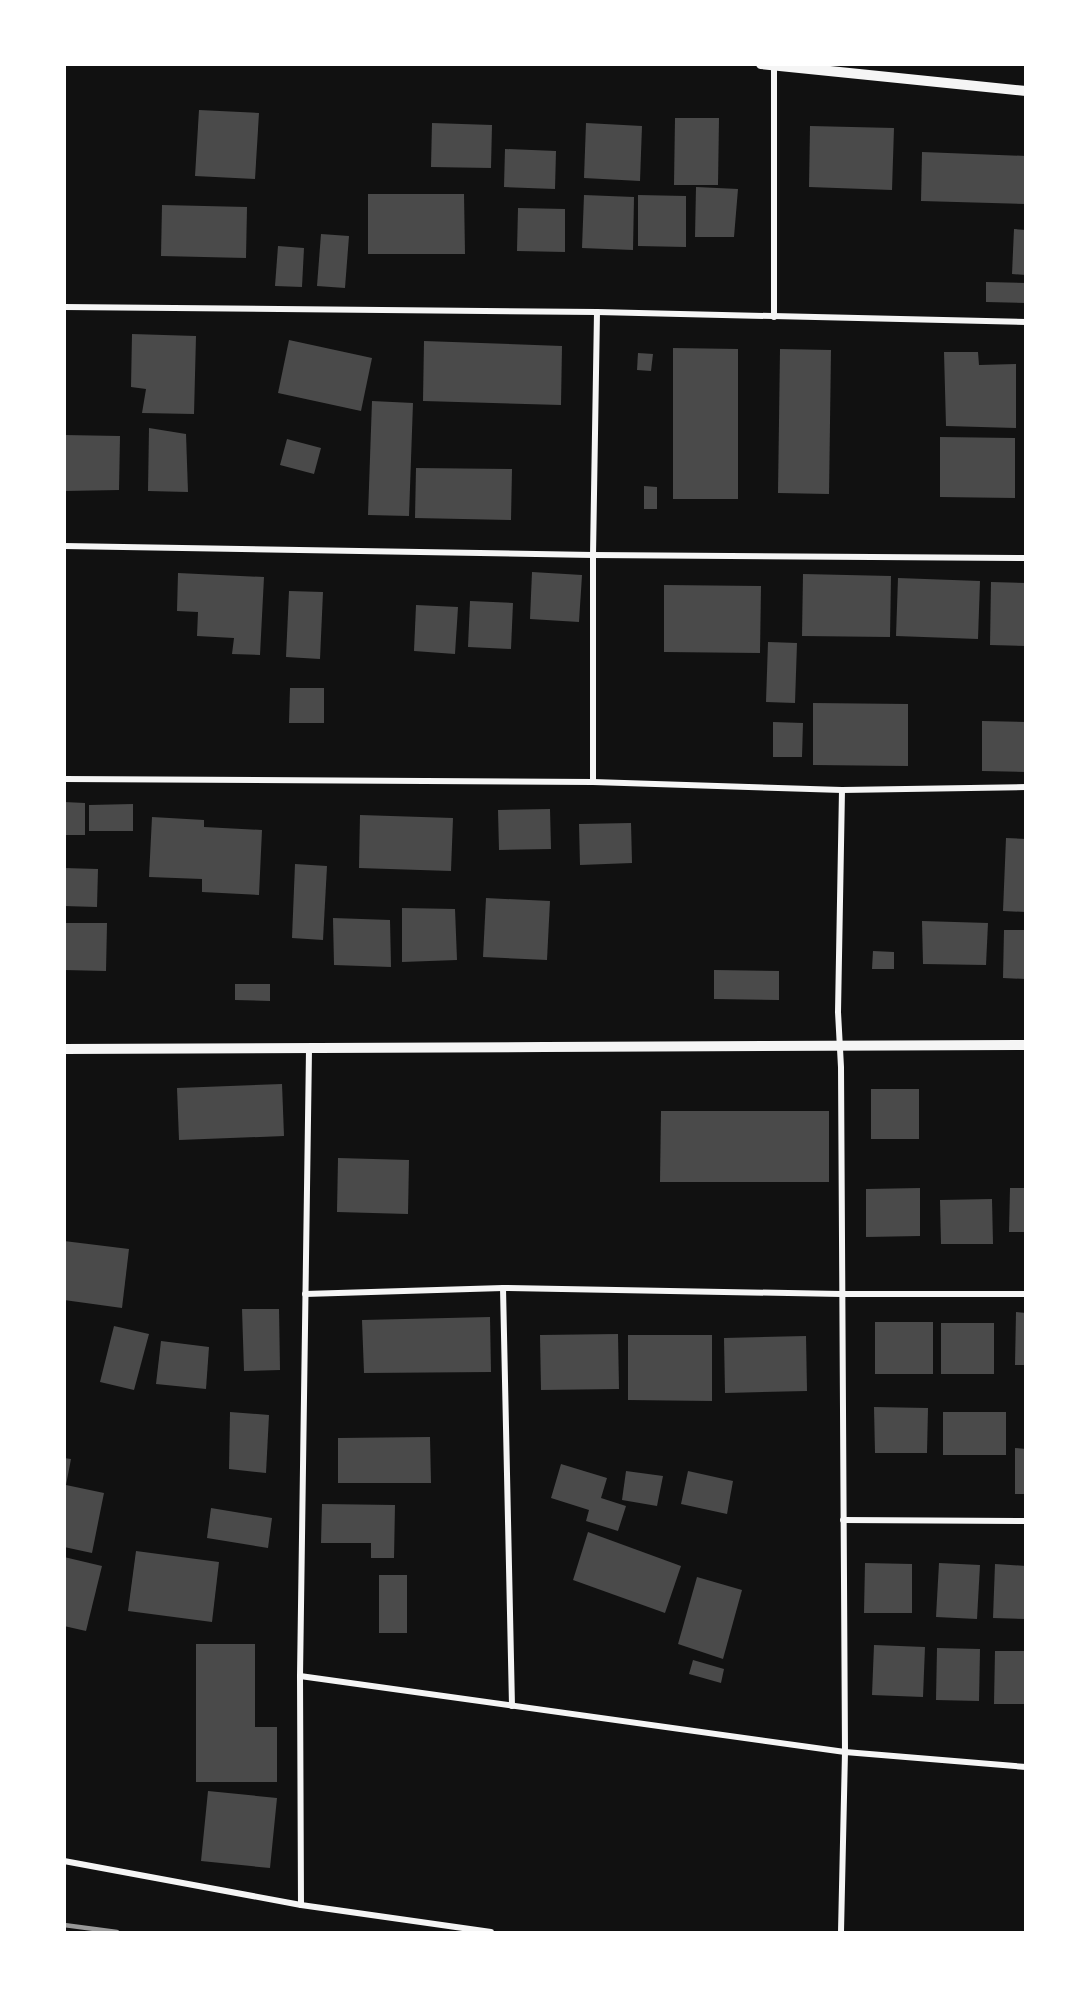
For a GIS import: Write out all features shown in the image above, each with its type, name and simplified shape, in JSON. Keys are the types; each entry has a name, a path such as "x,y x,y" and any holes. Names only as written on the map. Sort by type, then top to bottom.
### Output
{"street":[{"path":"761,64 1026,91"},
{"path":"774,66 774,317"},
{"path":"64,307 597,312 1026,322"},
{"path":"593,782 593,555 597,312"},
{"path":"64,546 593,555 1026,558"},
{"path":"64,779 593,782 843,790 1026,787"},
{"path":"841,1932 844,1752 839,1044 843,790"},
{"path":"64,1049 309,1050 839,1044 1026,1045"},
{"path":"301,1905 300,1676 309,1050"},
{"path":"305,1294 503,1288 841,1294 1026,1294"},
{"path":"503,1288 512,1707"},
{"path":"843,1520 1026,1521"},
{"path":"300,1676 844,1752 1026,1767"},
{"path":"64,1861 301,1905 491,1932"}],"building":[{"path":"199,110 259,113 255,179 195,176"},
{"path":"675,118 719,118 718,185 674,185"},
{"path":"432,123 492,125 491,168 431,167"},
{"path":"586,123 642,126 640,181 584,178"},
{"path":"810,126 894,128 892,190 809,187"},
{"path":"505,149 556,151 555,189 504,187"},
{"path":"922,152 1026,156 1026,204 921,201"},
{"path":"696,187 738,189 734,237 695,237"},
{"path":"368,194 464,194 465,254 368,254"},
{"path":"584,195 634,197 633,250 582,248"},
{"path":"638,195 686,196 686,247 638,246"},
{"path":"162,205 247,207 246,258 161,256"},
{"path":"518,208 565,209 565,252 517,251"},
{"path":"1014,229 1026,230 1026,275 1012,274"},
{"path":"321,234 349,236 345,288 317,286"},
{"path":"278,246 304,248 302,287 275,286"},
{"path":"986,282 1026,283 1026,303 986,302"},
{"path":"132,334 196,336 194,414 142,413 146,389 131,387"},
{"path":"289,340 372,358 361,411 278,393"},
{"path":"424,341 562,346 561,405 423,401"},
{"path":"673,348 738,349 738,499 673,499"},
{"path":"780,349 831,350 829,494 778,493"},
{"path":"944,352 978,352 979,365 1016,364 1016,428 946,426"},
{"path":"638,353 653,354 651,371 637,370"},
{"path":"372,401 413,403 409,516 368,515"},
{"path":"149,428 186,434 188,492 148,491"},
{"path":"64,435 120,436 119,490 64,491"},
{"path":"940,437 1015,438 1015,498 940,497"},
{"path":"287,439 321,448 314,474 280,465"},
{"path":"416,468 512,469 511,520 415,518"},
{"path":"644,486 657,487 657,509 644,509"},
{"path":"532,572 582,575 579,622 530,619"},
{"path":"178,573 264,577 260,655 232,654 234,638 197,636 198,612 177,611"},
{"path":"803,574 891,576 890,637 802,636"},
{"path":"898,578 980,581 978,639 896,636"},
{"path":"991,582 1026,583 1026,646 990,645"},
{"path":"664,585 761,586 760,653 664,652"},
{"path":"289,591 323,592 320,659 286,657"},
{"path":"470,601 513,603 511,649 468,647"},
{"path":"416,605 458,607 455,654 414,651"},
{"path":"768,642 797,643 795,703 766,702"},
{"path":"290,688 324,688 324,723 289,723"},
{"path":"813,703 908,704 908,766 813,765"},
{"path":"982,721 1026,722 1026,772 982,771"},
{"path":"773,722 803,723 802,757 773,757"},
{"path":"64,802 85,803 85,835 64,835"},
{"path":"133,804 133,831 89,831 89,805"},
{"path":"550,809 551,849 499,850 498,810"},
{"path":"360,815 453,818 451,871 359,868"},
{"path":"152,817 204,820 204,827 262,830 259,895 202,892 202,879 149,877"},
{"path":"631,823 632,863 580,865 579,824"},
{"path":"1006,838 1026,839 1026,912 1003,911"},
{"path":"295,864 327,866 323,940 292,938"},
{"path":"64,868 98,869 97,907 64,906"},
{"path":"486,898 550,901 547,960 483,957"},
{"path":"402,908 455,909 457,960 402,962"},
{"path":"333,918 390,920 391,967 334,965"},
{"path":"922,921 988,923 986,965 923,964"},
{"path":"64,923 107,923 106,971 64,970"},
{"path":"1004,930 1026,930 1026,979 1003,978"},
{"path":"873,951 894,952 894,969 872,969"},
{"path":"714,970 779,971 779,1000 714,999"},
{"path":"235,984 270,984 270,1001 235,1000"},
{"path":"282,1084 284,1136 179,1140 177,1088"},
{"path":"871,1089 919,1089 919,1139 871,1139"},
{"path":"661,1111 829,1111 829,1182 660,1182"},
{"path":"338,1158 409,1160 408,1214 337,1212"},
{"path":"920,1188 920,1236 866,1237 866,1189"},
{"path":"1010,1188 1026,1188 1026,1232 1009,1232"},
{"path":"992,1199 993,1244 941,1244 940,1200"},
{"path":"64,1241 129,1249 122,1308 64,1300"},
{"path":"242,1309 279,1309 280,1370 244,1371"},
{"path":"1016,1312 1026,1313 1026,1365 1015,1365"},
{"path":"490,1317 491,1372 364,1373 362,1320"},
{"path":"875,1322 933,1322 933,1374 875,1374"},
{"path":"941,1323 994,1323 994,1374 941,1374"},
{"path":"114,1326 149,1334 134,1390 100,1382"},
{"path":"618,1334 619,1389 541,1390 540,1335"},
{"path":"628,1335 712,1335 712,1401 628,1400"},
{"path":"806,1336 807,1391 725,1393 724,1338"},
{"path":"161,1341 209,1347 206,1389 156,1384"},
{"path":"874,1407 928,1408 927,1453 875,1453"},
{"path":"230,1412 269,1415 266,1473 229,1469"},
{"path":"943,1412 1006,1412 1006,1455 943,1455"},
{"path":"430,1437 431,1483 338,1483 338,1438"},
{"path":"1015,1448 1026,1449 1026,1494 1015,1494"},
{"path":"64,1458 71,1459 66,1485 104,1493 92,1553 64,1547"},
{"path":"561,1464 607,1478 601,1498 626,1506 618,1531 586,1521 589,1510 551,1498"},
{"path":"626,1471 663,1476 657,1506 622,1500"},
{"path":"688,1471 733,1481 727,1514 681,1504"},
{"path":"322,1504 395,1505 394,1558 371,1558 371,1543 321,1543"},
{"path":"211,1508 272,1518 268,1548 207,1538"},
{"path":"588,1532 681,1566 665,1613 573,1580"},
{"path":"136,1551 219,1562 212,1622 128,1611"},
{"path":"64,1557 102,1566 86,1631 64,1626"},
{"path":"865,1563 912,1564 912,1613 864,1613"},
{"path":"939,1563 980,1565 977,1619 936,1617"},
{"path":"995,1564 1026,1566 1026,1619 993,1618"},
{"path":"379,1575 407,1575 407,1633 379,1633"},
{"path":"697,1577 742,1590 723,1659 678,1644"},
{"path":"196,1644 255,1644 255,1727 277,1727 277,1782 196,1782"},
{"path":"874,1645 925,1647 923,1697 872,1695"},
{"path":"937,1648 980,1649 979,1701 936,1700"},
{"path":"995,1651 1026,1651 1026,1704 994,1704"},
{"path":"693,1660 724,1669 721,1683 689,1674"},
{"path":"208,1791 277,1798 270,1868 201,1861"}],"railway":[{"path":"64,1925 117,1932"}]}
